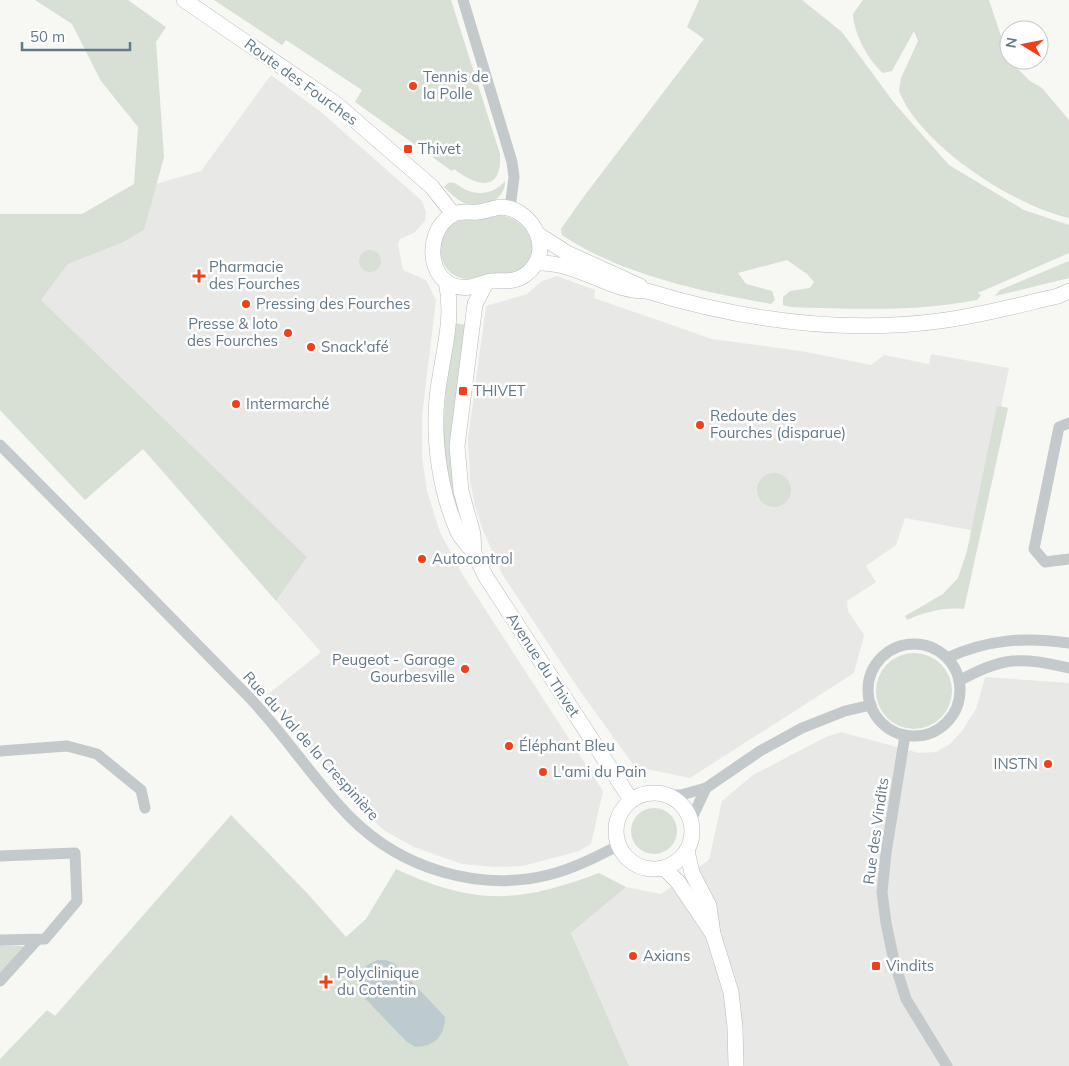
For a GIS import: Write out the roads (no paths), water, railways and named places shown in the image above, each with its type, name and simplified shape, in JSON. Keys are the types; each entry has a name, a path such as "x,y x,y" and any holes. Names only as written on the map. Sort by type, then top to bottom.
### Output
{"main road":[{"name":"Route des Fourches","path":"184,0 335,103 432,187 453,214"},
{"path":"501,207 510,208 524,215 535,227 539,236 536,263 529,272 517,279 486,283 467,288 457,287 446,281 434,266 432,244 437,230 453,214 458,212 485,211 501,207"},
{"path":"539,236 566,253 637,283 647,291"},
{"path":"536,263 562,264 633,291 647,291 742,315 793,323 843,326 940,321 1065,294"},
{"name":"Avenue du Thivet","path":"446,281 450,312 437,397 437,441 451,514 459,534 474,554 486,577 631,800"},
{"name":"Avenue du Thivet","path":"474,554 473,534 461,491 457,446 475,304 486,283"},
{"path":"649,793 668,795 683,806 691,820 692,836 687,851 677,862 664,868 648,869 636,864 626,856 619,845 616,833 617,820 622,809 631,800 649,793"},
{"path":"687,851 692,873 709,906 713,934 730,992 735,1027 736,1066"},
{"path":"664,868 678,882 713,934"}],"street":[{"path":"463,0 512,162 514,177 510,208"},
{"path":"1069,423 1059,427 1034,549 1044,562 1069,559"},
{"name":"Rue du Val de la Crespinière","path":"0,445 261,709 351,818 378,842 430,868 470,880 506,881 550,875 577,865 619,845"},
{"path":"947,658 980,645 1008,639 1043,639 1069,643"},
{"path":"910,645 928,646 947,658 953,665 959,681 958,703 948,722 926,735 905,736 890,730 878,719 871,705 869,686 875,667 883,656 894,649 910,645"},
{"path":"959,681 983,667 1008,660 1043,662 1069,668"},
{"path":"668,795 681,795 706,788 790,734 846,711 871,705"},
{"name":"Rue des Vindits","path":"905,736 886,853 882,892 894,961 906,998 947,1066"},
{"path":"0,751 67,746 97,754 141,790 145,808"},
{"path":"691,820 706,788"},
{"path":"0,856 75,853 77,901 45,939 0,940"},
{"path":"0,981 37,940"}],"place":[{"name":"Tennis de la Polle","path":"413,86"},
{"name":"Thivet","path":"408,149"},
{"name":"Pharmacie des Fourches","path":"199,276"},
{"name":"Pressing des Fourches","path":"246,304"},
{"name":"Presse & loto des Fourches","path":"288,333"},
{"name":"Snack'afé","path":"311,347"},
{"name":"THIVET","path":"463,391"},
{"name":"Intermarché","path":"236,404"},
{"name":"Redoute des Fourches (disparue)","path":"700,425"},
{"name":"Autocontrol","path":"422,559"},
{"name":"Peugeot - Garage Gourbesville","path":"465,669"},
{"name":"Éléphant Bleu","path":"509,746"},
{"name":"INSTN","path":"1048,764"},
{"name":"L'ami du Pain","path":"543,772"},
{"name":"Axians","path":"633,956"},
{"name":"Vindits","path":"876,966"},
{"name":"Polyclinique du Cotentin","path":"326,982"}]}
